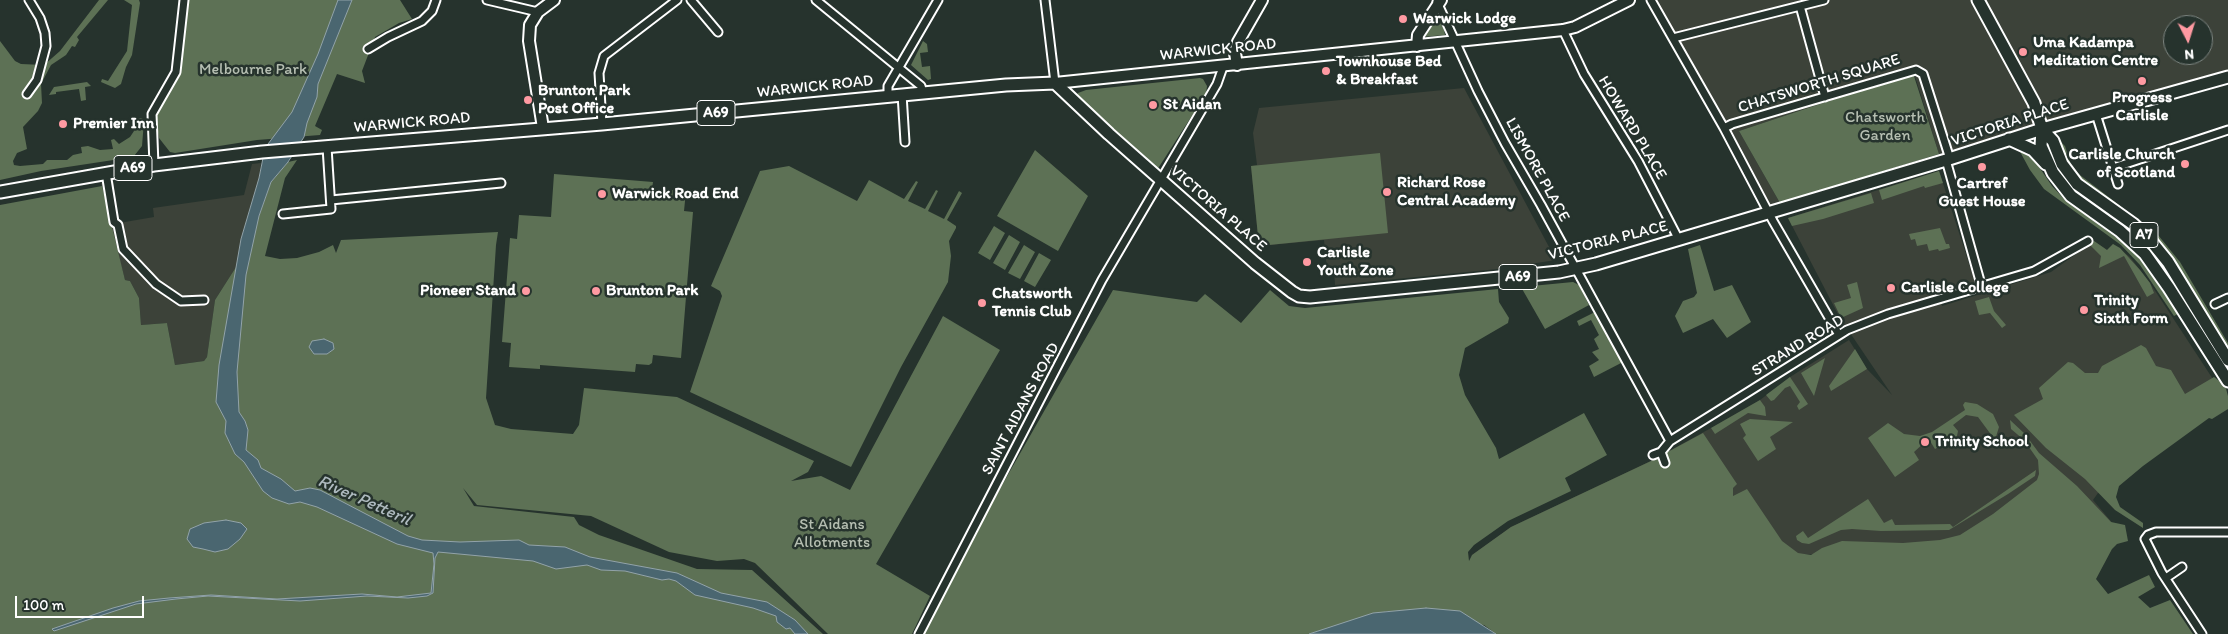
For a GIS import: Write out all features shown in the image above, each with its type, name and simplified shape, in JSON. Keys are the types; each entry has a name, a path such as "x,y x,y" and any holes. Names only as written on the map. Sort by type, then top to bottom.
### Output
{"main road":[{"name":"A7","path":"1978,0 2034,103 2042,129 2041,146 2054,173 2071,196 2120,231 2145,254 2228,381"},
{"name":"VICTORIA PLACE","path":"1054,83 1161,181 1260,267 1299,296 1310,297 1450,284 1575,269 1948,160 2042,129 2228,77"},
{"name":"WARWICK ROAD","path":"0,192 154,165 298,148 602,124 923,92 1054,83"},
{"name":"A7","path":"2042,129 2053,142 2062,164 2077,184 2133,224 2168,262 2228,360"},
{"path":"2009,139 2033,150 2054,173"}],"street":[{"path":"27,94 37,80 46,46 45,33 40,18 29,0"},
{"path":"154,165 152,114 176,72 184,0"},
{"path":"368,48 388,36 422,22 432,11 436,0"},
{"path":"487,0 538,12"},
{"path":"543,128 529,40 530,25 538,12 554,0"},
{"path":"602,124 599,73 604,56 677,0"},
{"path":"691,0 718,32"},
{"path":"816,0 921,86 923,92"},
{"path":"888,96 887,89 938,0"},
{"path":"1046,0 1054,83"},
{"path":"1237,65 1235,53 1238,42 1262,0"},
{"name":"WARWICK ROAD","path":"1054,83 1223,67 1562,30 1575,27 1629,0"},
{"path":"1651,0 1724,128 1768,212 1839,335"},
{"path":"1673,38 1738,20 1824,0"},
{"path":"1417,46 1418,35 1438,1"},
{"name":"LISMORE PLACE","path":"1438,1 1500,134 1670,440"},
{"path":"1800,6 1825,97"},
{"name":"HOWARD PLACE","path":"1562,30 1584,74 1638,162 1679,240"},
{"name":"SAINT AIDANS ROAD","path":"918,634 1102,280 1217,84 1223,67"},
{"name":"CHATSWORTH SQUARE","path":"1724,128 1732,124 1916,70 1922,74 1948,160"},
{"path":"902,94 905,142"},
{"path":"2096,114 2118,184"},
{"path":"2113,168 2228,130"},
{"path":"283,214 332,209 327,147"},
{"path":"1948,160 1982,288"},
{"path":"106,173 114,222 118,225 123,249 156,284 182,301 204,300"},
{"path":"331,200 501,183"},
{"name":"STRAND ROAD","path":"1670,440 1847,330 1888,314 1982,288 2034,271 2088,241"},
{"path":"2215,304 2228,298"},
{"path":"1652,456 1661,452 1670,440"},
{"path":"1661,452 1665,463"},
{"path":"2202,634 2144,540 2148,535 2156,532 2228,532"},
{"path":"2166,578 2182,567"}],"shaded area":[{"path":"1651,0 2228,0 2228,78 1939,154 1914,73 1739,131 1780,203 1768,208"},
{"name":"Richard Rose Central Academy","path":"1464,88 1556,260 1498,269 1335,285 1334,269 1327,270 1324,240 1259,246 1251,166 1257,165 1253,133 1259,108"},
{"path":"261,163 259,178 241,239 236,267 215,300 207,357 204,361 175,365 167,323 141,325 139,298 130,281 125,280 101,183 113,181 119,223 154,217 153,208 244,195 252,164"},
{"name":"Trinity School","path":"1939,171 1975,282 1940,294 1942,306 2051,272 2094,241 2107,250 2113,244 2130,257 2150,283 2226,399 2098,493 2093,500 2120,532 2081,554 1472,555 1511,527 1651,461 1711,428 1760,400 1790,377 1849,340 1867,369 1892,395 1840,318 1788,218"}],"green space":[{"path":"99,0 108,0 77,37 79,40 75,47 72,46 66,55 51,65 41,84 42,103 38,111 23,127 27,149 17,153 13,161 14,165 43,164 47,160 67,160 73,155 82,153 81,147 88,146 100,150 113,149 111,140 114,139 119,144 130,137 134,131 129,120 135,118 142,118 144,121 142,146 134,156 41,171 0,180 0,41 15,61 21,64 44,65 60,51"},
{"path":"124,0 139,0 140,3 132,55 121,84 115,88 101,82 102,79 108,81 127,51 132,5"},
{"name":"Melbourne Park","path":"187,0 400,0 412,19 399,23 375,37 362,71 365,83 337,74 315,126 322,130 320,135 257,140 175,153 170,152 159,138 155,114 164,95 173,84 180,66"},
{"path":"1437,17 1445,35 1421,37"},
{"path":"923,41 927,44 928,52 920,53 922,67 930,66 931,79 928,80 911,65"},
{"name":"Chatsworth Garden","path":"1913,73 1939,154 1780,203 1739,131"},
{"path":"1203,79 1207,86 1206,94 1157,170 1154,170 1076,96 1078,93 1086,90"},
{"path":"87,82 91,86 85,87 86,100 81,101 79,89 56,92 56,94 49,95 54,87"},
{"path":"2059,140 2065,146 2071,165 2080,175 2158,235 2180,262 2228,343 2228,353 2167,256 2079,181 2058,148"},
{"path":"2018,148 2026,151 2033,158 2052,186 2065,200 2120,240 2138,257 2178,314 2174,316 2140,265 2121,245 2044,189 2030,170"},
{"path":"1035,150 1088,196 1058,251 997,216"},
{"path":"1380,153 1388,233 1259,246 1251,166"},
{"name":"St Aidans Allotments","path":"297,160 285,178 265,256 280,259 297,258 319,252 333,245 336,253 341,240 498,232 486,398 495,425 511,429 573,434 579,425 584,388 677,397 814,461 808,472 791,481 821,476 850,490 943,316 1000,350 876,564 930,596 912,634 828,634 755,563 744,559 717,561 669,552 591,516 477,505 463,488 474,506 574,517 579,525 599,535 697,569 752,570 823,634 0,634 0,205 102,186 125,280 130,281 139,298 141,325 167,323 175,365 204,361 207,357 215,300 236,267 259,216 271,182 288,162"},
{"path":"789,166 857,201 869,180 904,199 916,181 918,182 908,201 925,209 936,190 938,191 928,211 944,219 959,191 962,193 947,220 956,226 949,241 951,256 948,282 901,367 851,467 690,392 722,296 720,291 711,286 760,171"},
{"path":"1939,171 1943,183 1925,188 1924,186 1882,200 1879,190"},
{"name":"Brunton Park","path":"554,174 653,182 652,189 686,191 684,211 693,212 681,358 653,355 652,363 649,365 636,364 635,372 540,365 540,369 509,367 511,343 502,342 510,238 517,239 519,215 551,217"},
{"path":"1871,193 1874,203 1823,219 1792,226 1788,218"},
{"path":"994,226 1005,233 990,260 978,253"},
{"path":"1940,228 1946,244 1949,244 1950,248 1939,251 1938,249 1929,251 1927,244 1917,246 1915,239 1911,240 1909,234"},
{"path":"1009,235 1020,242 1005,270 993,263"},
{"path":"2094,241 2107,250 2113,244 2120,248 2150,283 2154,293 2147,297 2124,256 2099,268 2101,256 2090,245"},
{"path":"1024,245 1035,252 1020,279 1008,273"},
{"path":"1700,245 1714,291 1732,285 1751,322 1727,338 1713,319 1683,333 1675,316 1683,301 1694,297 1697,293 1688,249"},
{"path":"1039,253 1051,260 1035,287 1024,281"},
{"path":"1573,282 1579,285 1589,305 1545,329 1521,287"},
{"path":"1857,282 1863,308 1841,318 1834,303 1851,298 1847,285"},
{"path":"1498,289 1499,302 1509,318 1508,323 1465,348 1459,375 1465,395 1496,448 1499,459 1584,413 1607,455 1565,478 1571,491 1508,521 1474,545 1468,552 1469,561 1472,555 1511,527 1651,461 1703,433 1737,484 1733,488 1733,496 1747,489 1782,541 1798,553 1811,555 1822,548 1842,541 1903,543 1940,540 1960,535 1993,514 2037,480 2039,474 2038,460 2024,440 2011,429 2010,420 2025,434 2039,453 2077,486 2111,522 2125,525 2128,541 2117,544 2112,549 2096,579 2108,594 2149,575 2155,587 2138,597 2150,608 2170,600 2193,634 1496,634 1484,625 1388,611 1309,634 922,634 993,501 1113,290 1197,302 1205,294 1241,323 1270,290 1289,306 1305,308"},
{"path":"1989,297 1994,311 2006,325 2002,328 1990,313 1979,315 1975,301"},
{"path":"1595,312 1623,362 1594,377 1589,366 1599,360 1592,352 1599,349 1594,339 1599,335 1591,320 1579,326 1577,321"},
{"path":"2141,345 2146,348 2156,366 2171,370 2185,394 2214,377 2225,385 2228,396 2228,409 2212,419 2209,418 2119,486 2116,497 2120,507 2143,523 2143,528 2115,510 2085,479 2046,448 2014,415 2043,399 2039,388 2068,362 2073,363 2085,373 2098,373 2102,366"},
{"path":"1855,349 1867,369 1831,391 1829,386"},
{"path":"1825,358 1814,396 1801,373"},
{"path":"1790,377 1808,404 1799,410 1797,406 1800,402 1790,386 1785,388 1774,400 1771,401 1766,395"},
{"path":"1760,400 1765,407 1766,416 1748,413 1715,434 1711,428"},
{"path":"1965,402 1977,404 1993,414 1999,427 1995,440 1978,417 1966,415 1953,425 1958,431 1957,436 1935,449 1930,441 1925,442 1914,452 1919,460 1895,477 1868,438 1888,423 1904,434 1920,436 1932,432 1965,410 1963,405"},
{"path":"1750,419 1793,422 1770,437 1776,449 1758,461 1743,438 1746,435 1740,424"},
{"path":"2036,470 2035,476 1949,530 1881,531 1852,529 1841,530 1809,544 1797,540 1796,536 1803,531 1808,538 1868,499 1884,523 1892,519 1895,525 1950,524 1953,527"}],"water":[{"path":"338,0 352,0 318,84 317,97 304,137 288,162 271,182 259,216 246,275 237,372 239,412 248,430 246,450 258,460 261,468 281,479 295,491 310,488 320,490 408,536 422,540 460,542 519,540 529,545 565,547 590,557 677,573 721,593 767,602 795,620 808,634 795,634 790,628 786,629 777,622 776,616 753,608 695,595 676,581 669,579 662,580 625,571 601,570 587,565 556,569 533,561 438,552 435,558 433,593 427,596 408,598 367,596 300,601 208,596 136,604 54,631 52,629 139,601 169,598 211,595 277,599 362,594 397,597 431,593 434,564 433,553 397,544 317,507 300,502 289,504 272,498 263,491 244,462 235,454 225,433 226,421 216,402 219,365 241,239 259,178 265,148 292,112 318,54"},
{"path":"324,339 333,343 334,349 327,354 314,354 309,347 312,341"},
{"path":"226,520 241,523 247,529 240,539 228,549 215,552 193,547 187,539 190,529 204,523"},
{"path":"1426,608 1460,611 1496,634 1309,634 1373,613"}],"place":[{"name":"Warwick Lodge","path":"1403,19"},
{"name":"Uma Kadampa Meditation Centre","path":"2023,52"},
{"name":"Townhouse Bed & Breakfast","path":"1326,71"},
{"name":"Progress Carlisle","path":"2142,81"},
{"name":"Brunton Park Post Office","path":"528,100"},
{"name":"St Aidan","path":"1153,105"},
{"name":"Premier Inn","path":"63,124"},
{"name":"Carlisle Church of Scotland","path":"2185,164"},
{"name":"Cartref Guest House","path":"1982,167"},
{"name":"Richard Rose Central Academy","path":"1387,192"},
{"name":"Warwick Road End","path":"602,194"},
{"name":"Carlisle Youth Zone","path":"1307,262"},
{"name":"Carlisle College","path":"1891,288"},
{"name":"Pioneer Stand","path":"526,291"},
{"name":"Brunton Park","path":"596,291"},
{"name":"Chatsworth Tennis Club","path":"982,303"},
{"name":"Trinity Sixth Form","path":"2084,310"},
{"name":"Trinity School","path":"1925,442"}],"water label":[{"name":"River Petteril","path":"364,501"}]}
